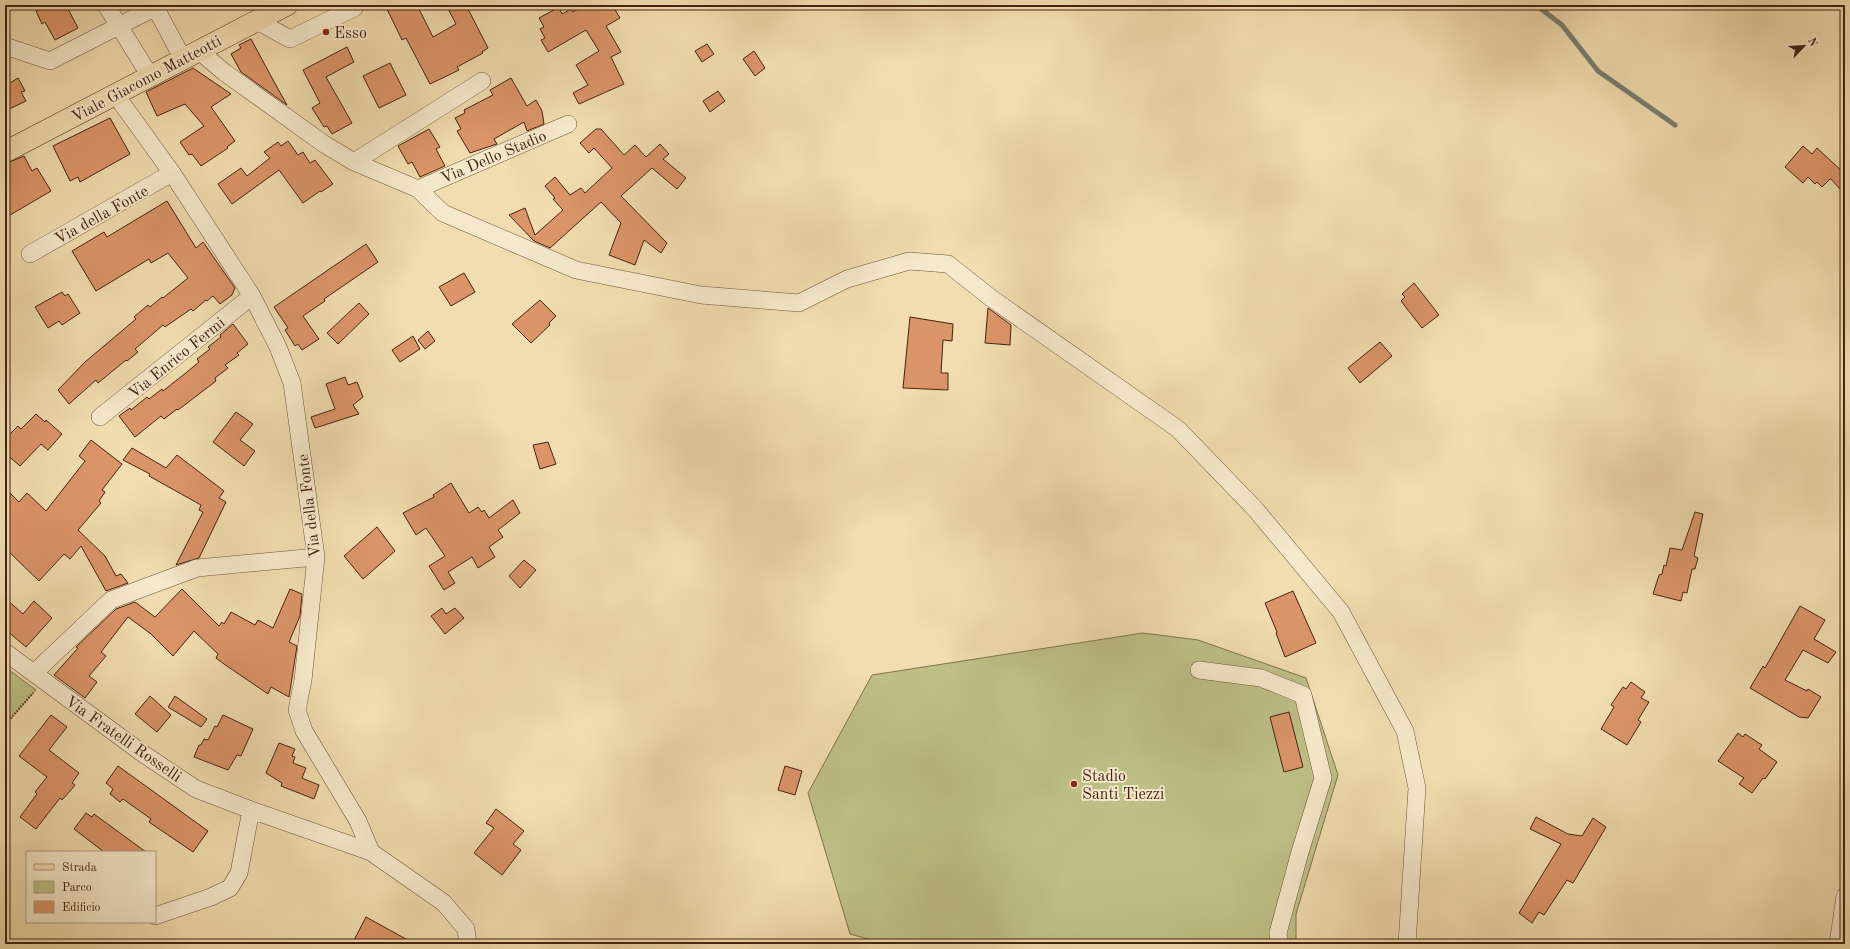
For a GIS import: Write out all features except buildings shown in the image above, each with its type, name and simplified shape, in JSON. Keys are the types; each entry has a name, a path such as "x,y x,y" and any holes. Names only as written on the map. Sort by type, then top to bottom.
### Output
{"main road":[{"name":"Viale Giacomo Matteotti","path":"5,152 287,5"}],"street":[{"path":"106,5 118,27 150,76"},
{"path":"257,21 290,39 354,8 354,5"},
{"path":"5,46 50,61 157,6 191,55 224,72 324,144 354,162 418,188 443,213 576,270 701,295 799,303 847,279 909,261 948,264 991,298 1178,429 1256,510 1341,612 1405,731 1417,788 1407,944"},
{"path":"354,162 482,81"},
{"name":"Via della Fonte","path":"116,94 172,173 252,296 278,347 292,383 316,557 303,680 297,710 304,732 358,821 371,852"},
{"name":"Via Dello Stadio","path":"418,188 568,124"},
{"name":"Via della Fonte","path":"30,254 172,173"},
{"name":"Via Enrico Fermi","path":"100,417 252,296"},
{"path":"34,673 111,600 197,568 316,557"},
{"name":"Via Fratelli Rosselli","path":"5,652 142,753 196,789 371,852 444,903 466,930 468,944"},
{"path":"1199,670 1261,678 1303,696 1324,778 1300,852 1278,933 1279,944"},
{"path":"156,916 210,897 230,888 240,873 251,810"},
{"path":"1838,944 1845,896"}],"path":[{"path":"5,725 36,690"}],"green space":[{"name":"Stadio Santi Tiezzi","path":"1143,633 1198,640 1306,678 1338,775 1296,914 1296,944 885,944 850,934 808,793 872,675"},
{"path":"5,667 36,690 5,725"}],"waterway":[{"path":"1536,5 1562,25 1598,71 1675,125"}],"place":[{"name":"Esso","path":"326,32"},
{"name":"Stadio Santi Tiezzi","path":"1074,784"}]}
